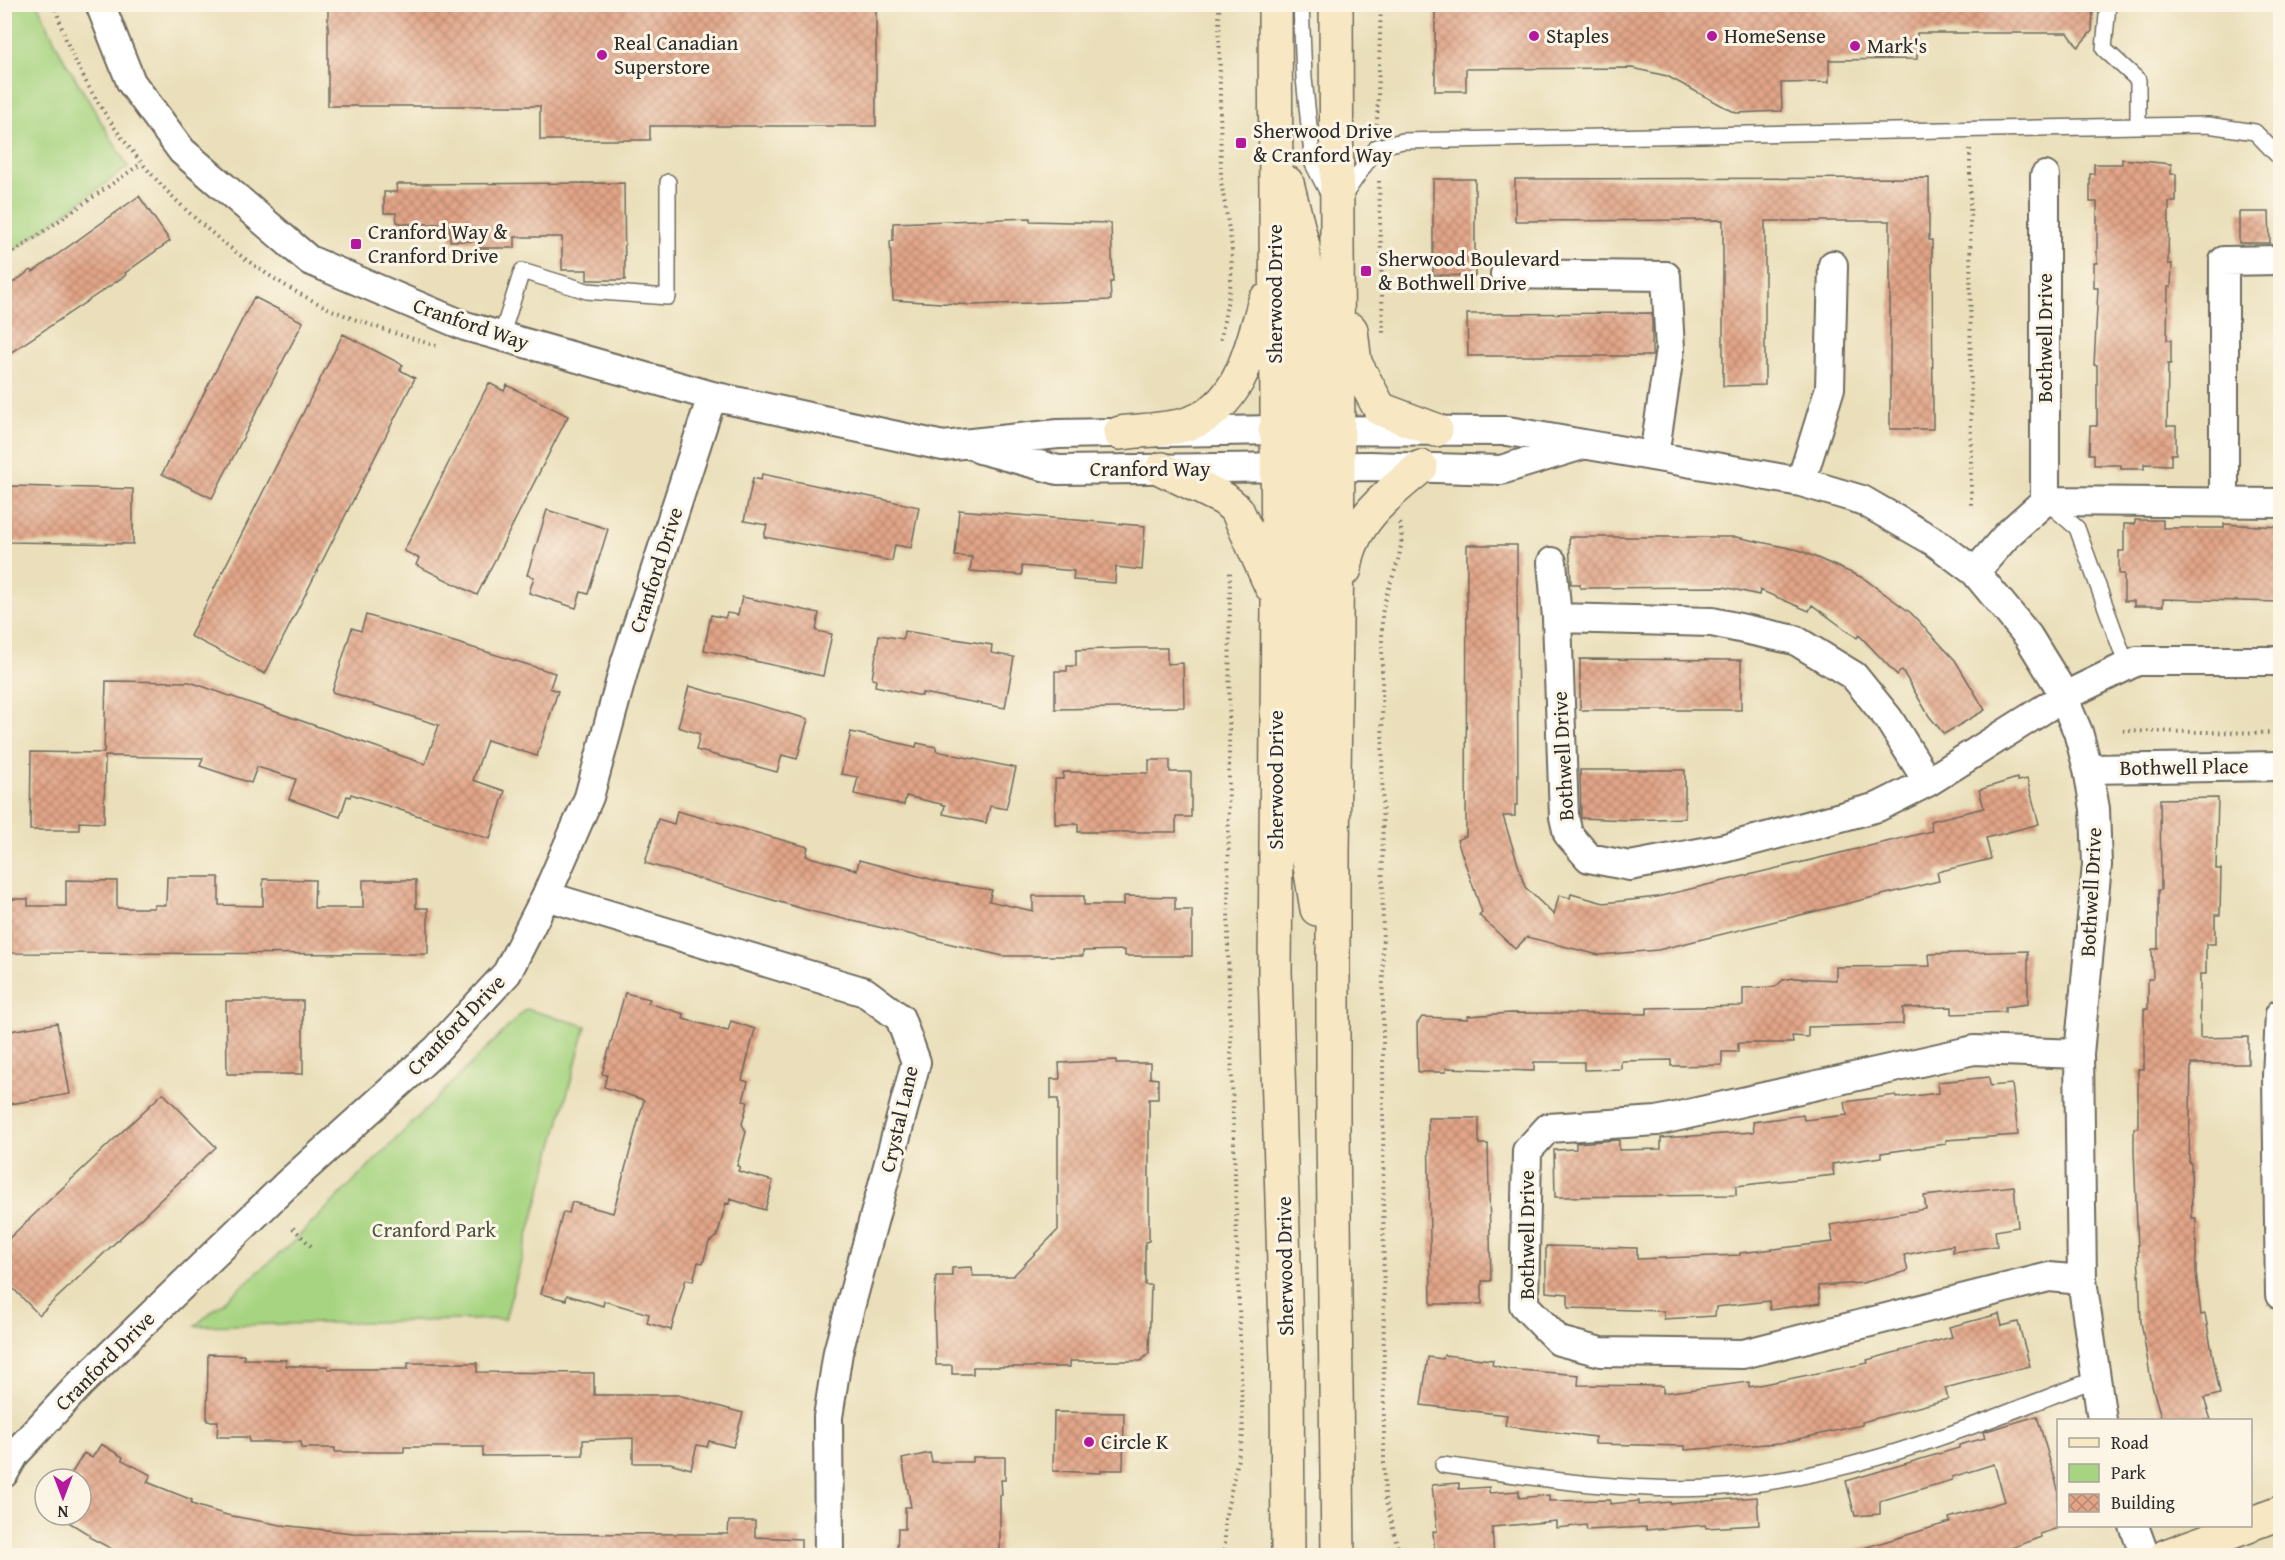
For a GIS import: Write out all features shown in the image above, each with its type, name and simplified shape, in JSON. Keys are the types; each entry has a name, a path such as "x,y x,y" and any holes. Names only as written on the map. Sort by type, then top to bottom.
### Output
{"main road":[{"name":"Sherwood Drive","path":"1275,4 1275,430 1306,468 1335,663 1332,1004 1338,1556"},
{"name":"Sherwood Drive","path":"1288,1556 1287,1362 1275,971 1278,602 1306,468 1323,431 1336,304 1336,4"},
{"path":"1275,136 1303,246 1307,307 1323,431"},
{"path":"1120,433 1192,423 1216,410 1236,388 1275,267"},
{"path":"1336,304 1350,322 1355,363 1380,409 1436,430"},
{"path":"1335,663 1345,565 1352,544 1361,525 1379,502 1421,467"},
{"path":"1306,468 1307,848 1332,1004"},
{"path":"1162,469 1224,499 1237,510 1278,602"},
{"path":"1268,1556 1287,1483"},
{"path":"2252,1524 2280,1514"},
{"path":"1338,1515 1357,1556"},
{"path":"2166,1556 2244,1527"}],"street":[{"name":"Cranford Way","path":"100,4 131,82 173,143 309,260 465,326 712,396 943,446 1058,434 1323,431"},
{"name":"Bothwell Drive","path":"2044,176 2045,501"},
{"path":"2224,503 2224,261 2280,260"},
{"path":"1802,482 1830,388 1833,265"},
{"path":"1505,274 1666,276 1670,349 1654,456"},
{"name":"Cranford Drive","path":"8,1462 79,1385 285,1186 436,1050 507,974 546,896 589,797 626,661 712,396"},
{"name":"Bothwell Drive","path":"1323,431 1508,431 1802,482 1862,500 1935,542 1975,572 2028,636 2063,697 2078,732 2095,809 2097,865 2079,1054 2082,1280 2102,1419"},
{"name":"Bothwell Drive","path":"1306,468 1421,467 1501,470 1587,444"},
{"name":"Cranford Way","path":"966,445 1058,470 1306,468"},
{"path":"1975,572 2008,534 2045,501 2280,502"},
{"name":"Bothwell Drive","path":"1552,562 1557,618 1564,817 1568,834 1589,858 1630,866 1725,848 1878,807 1928,782 2063,697"},
{"path":"1557,618 1712,622 1795,640 1854,676 1888,718 1928,782"},
{"path":"2063,697 2137,660 2280,661"},
{"name":"Bothwell Place","path":"2088,769 2280,766"},
{"name":"Crystal Lane","path":"546,896 865,992 900,1018 916,1062 837,1363 828,1418 829,1556"},
{"path":"2280,1014 2280,1295"},
{"name":"Bothwell Drive","path":"2079,1054 1974,1050 1657,1121 1548,1128 1527,1151 1524,1305 1559,1341 1601,1352 1743,1354 2049,1277 2082,1280"},
{"path":"2134,1527 2145,1556"}],"lane":[{"path":"1301,4 1304,78 1313,164 1337,210"},
{"path":"2108,4 2104,49 2138,80 2138,126"},
{"path":"1337,210 1349,186 1377,147 1403,141 2208,125 2254,132 2280,158"},
{"path":"501,337 522,271 587,291 668,297 668,182"},
{"path":"2045,501 2077,528 2127,666"},
{"path":"1443,1465 1647,1488 1711,1488 1783,1480 1858,1464 1932,1441 2097,1379"}],"path":[{"path":"4,259 142,163 114,126 73,56 54,4"},
{"path":"1218,353 1231,282 1232,247 1221,181 1219,4"},
{"path":"1377,125 1381,4"},
{"path":"1970,129 1971,508"},
{"path":"1378,174 1383,337"},
{"path":"1395,514 1401,528 1402,546 1384,598 1382,615 1382,1296 1385,1498 1400,1556"},
{"path":"1225,1556 1225,1519 1243,1435 1228,952 1230,569 1226,560"},
{"path":"2123,731 2280,733"},
{"path":"293,1228 313,1248"}],"green space":[{"path":"5,4 38,5 61,54 128,167 5,257"},
{"name":"Cranford Park","path":"526,1009 586,1026 505,1319 195,1326 292,1243"}],"building":[{"name":"Real Canadian Superstore","path":"328,4 876,4 876,126 650,126 650,140 540,140 540,106 328,106"},
{"path":"1435,4 2093,4 2092,31 2078,47 2068,33 1917,33 1917,59 1829,60 1829,82 1781,83 1782,111 1736,113 1667,76 1632,68 1466,69 1466,91 1435,91"},
{"path":"2122,159 2171,164 2171,174 2176,174 2176,202 2169,202 2168,264 2172,264 2171,287 2168,287 2167,340 2171,340 2171,364 2168,364 2167,426 2176,426 2176,454 2171,454 2171,465 2144,464 2144,469 2121,469 2121,465 2094,465 2094,454 2089,454 2090,426 2097,426 2097,365 2094,365 2098,288 2094,288 2094,263 2097,263 2097,202 2090,202 2090,174 2094,174 2094,164 2122,164"},
{"path":"1929,178 1929,240 1932,240 1933,429 1890,429 1890,221 1765,221 1765,385 1723,386 1723,220 1515,221 1515,179"},
{"path":"1433,179 1475,179 1475,276 1433,275"},
{"path":"624,183 625,280 587,280 587,270 562,270 562,237 515,237 515,248 478,248 478,241 450,241 450,224 405,224 397,222 396,213 384,213 384,192 397,192 396,184"},
{"path":"139,196 170,241 125,273 126,275 4,357 4,289 31,270 33,272"},
{"path":"2239,212 2269,212 2270,243 2239,243"},
{"path":"1030,218 1030,221 1111,223 1113,282 1110,282 1111,300 973,305 893,300 890,241 893,241 893,223"},
{"path":"254,297 303,322 212,498 162,474"},
{"path":"1652,313 1652,356 1468,356 1467,314"},
{"path":"343,334 403,365 400,370 415,378 265,674 190,636"},
{"path":"489,383 504,391 507,385 568,416 477,595 416,565 419,558 404,551"},
{"path":"762,474 919,507 911,548 895,545 892,561 764,537 767,525 744,521 753,478 761,480"},
{"path":"9,486 133,489 133,544 9,542"},
{"path":"547,510 608,529 588,594 581,592 576,608 529,593 534,577 527,575"},
{"path":"959,510 1145,526 1142,570 1116,567 1115,583 1073,580 1074,571 1022,566 1022,575 970,571 972,557 955,556"},
{"path":"2135,520 2163,520 2163,528 2224,528 2224,524 2280,527 2280,602 2163,599 2163,606 2134,606 2134,601 2124,601 2124,574 2119,574 2119,551 2124,551 2124,524 2135,524"},
{"path":"1569,537 1736,537 1799,550 1863,578 1911,613 1955,660 1985,710 1944,734 1929,716 1902,670 1897,675 1859,635 1857,638 1812,605 1809,611 1760,590 1759,595 1724,587 1580,588 1580,584 1571,584"},
{"path":"1467,545 1517,545 1518,805 1515,805 1515,816 1503,816 1525,887 1554,915 1559,895 1570,898 1571,894 1604,903 1657,897 1932,831 1930,821 1984,808 1979,790 2017,778 2017,781 2027,779 2039,824 1986,838 1991,859 1937,872 1939,881 1658,950 1599,955 1527,937 1515,949 1479,915 1482,912 1457,840 1466,836"},
{"path":"742,597 819,613 816,631 832,634 823,676 704,650 711,615 725,618 727,613 738,615"},
{"path":"366,615 555,673 550,688 558,691 537,756 487,740 473,780 505,791 490,839 351,794 350,797 347,796 340,817 289,799 296,779 257,767 251,783 200,766 203,758 105,756 104,823 79,822 79,830 30,830 31,752 104,753 106,681 190,682 425,764 439,725 332,692 352,628 361,631"},
{"path":"904,631 992,645 991,653 1014,657 1005,708 922,693 922,696 875,686 876,680 872,679 879,635 903,639"},
{"path":"1167,648 1167,664 1183,663 1184,707 1055,709 1055,671 1067,671 1067,666 1076,666 1076,650"},
{"path":"1580,659 1741,660 1741,710 1580,710"},
{"path":"689,686 808,719 797,759 782,755 777,772 696,750 700,734 678,727"},
{"path":"851,732 916,747 917,743 936,747 936,751 1016,768 1006,809 990,806 986,823 943,814 945,805 906,796 904,805 854,794 858,777 841,774"},
{"path":"1149,760 1170,760 1170,772 1191,772 1191,817 1176,817 1176,832 1078,832 1078,824 1055,824 1055,779 1063,779 1063,772 1149,773"},
{"path":"1580,770 1685,770 1685,818 1629,820 1581,818"},
{"path":"2218,798 2216,869 2221,869 2220,915 2215,915 2215,944 2206,944 2206,974 2200,974 2200,1038 2248,1037 2248,1064 2191,1064 2189,1163 2191,1163 2192,1218 2196,1218 2196,1273 2201,1315 2205,1314 2220,1394 2204,1398 2211,1419 2162,1419 2152,1386 2141,1322 2134,1128 2138,1128 2138,1069 2144,1069 2144,1009 2148,1009 2148,979 2153,979 2152,949 2158,949 2158,890 2161,890 2160,799"},
{"path":"677,811 808,847 806,856 857,870 859,860 941,882 992,890 989,901 1033,911 1033,896 1084,896 1084,905 1124,905 1124,896 1175,897 1175,910 1192,910 1192,956 1125,956 1125,950 1083,951 1083,956 1003,956 814,912 645,863 658,819 674,824"},
{"path":"167,877 219,877 219,905 263,906 263,879 315,880 314,908 363,908 363,880 416,880 416,908 428,908 428,954 4,953 4,899 28,899 28,906 66,906 66,880 117,881 117,908 154,908 154,905 166,905"},
{"path":"2028,951 2028,1004 2005,1007 2005,1012 1952,1014 1952,1007 1903,1008 1903,1024 1808,1027 1808,1037 1792,1036 1793,1043 1738,1043 1738,1052 1722,1052 1722,1065 1671,1066 1671,1060 1621,1061 1621,1069 1584,1070 1584,1062 1534,1062 1534,1071 1446,1068 1446,1072 1418,1072 1417,1024 1422,1017 1468,1019 1468,1016 1511,1013 1647,1014 1647,1008 1743,1006 1743,988 1775,987 1783,980 1793,978 1836,980 1836,967 1930,966 1929,954"},
{"path":"625,993 650,999 648,1003 684,1014 683,1019 728,1031 731,1021 755,1029 742,1080 748,1082 743,1101 748,1102 742,1124 746,1132 737,1166 740,1167 738,1171 773,1181 765,1210 730,1199 729,1204 726,1203 717,1237 709,1242 703,1263 698,1262 693,1281 686,1279 671,1330 647,1323 649,1314 604,1301 603,1306 567,1295 566,1300 541,1294 563,1212 569,1213 572,1202 613,1213 644,1100 604,1087 607,1075 602,1074"},
{"path":"226,1001 303,1001 303,1074 227,1074"},
{"path":"57,1023 70,1094 4,1105 4,1032"},
{"path":"1116,1060 1116,1063 1150,1063 1150,1078 1158,1079 1158,1099 1149,1099 1149,1241 1145,1242 1145,1285 1151,1285 1149,1353 1141,1361 1070,1361 1070,1367 973,1367 973,1374 952,1374 952,1365 936,1365 934,1309 936,1276 952,1276 952,1268 972,1267 973,1276 1013,1276 1058,1230 1058,1099 1051,1099 1051,1079 1060,1079 1059,1063"},
{"path":"1989,1077 1990,1086 2012,1084 2018,1135 1946,1140 1946,1144 1881,1153 1881,1157 1832,1164 1834,1175 1736,1186 1736,1195 1555,1197 1554,1150 1576,1149 1576,1143 1619,1140 1619,1150 1661,1149 1661,1138 1754,1132 1753,1122 1803,1115 1804,1120 1847,1115 1845,1102 1896,1095 1896,1098 1939,1093 1938,1082"},
{"path":"163,1093 216,1147 39,1315 4,1279 4,1243"},
{"path":"1428,1118 1479,1118 1479,1144 1488,1144 1491,1281 1482,1281 1482,1304 1431,1304"},
{"path":"2014,1186 2018,1227 1995,1231 1997,1246 1953,1252 1953,1245 1904,1255 1908,1271 1862,1283 1818,1286 1820,1303 1770,1310 1769,1301 1716,1307 1715,1316 1664,1319 1664,1311 1568,1308 1568,1294 1546,1292 1546,1246 1637,1248 1637,1259 1740,1255 1740,1253 1833,1242 1830,1225 1926,1209 1924,1196"},
{"path":"1999,1314 2002,1326 2018,1322 2030,1366 1945,1388 1948,1399 1862,1422 1862,1425 1780,1443 1685,1450 1685,1446 1595,1444 1595,1437 1505,1426 1507,1415 1421,1405 1428,1357 1443,1359 1444,1355 1493,1360 1492,1365 1507,1369 1579,1375 1578,1385 1663,1386 1663,1393 1749,1382 1749,1387 1868,1363 1867,1360 1952,1337 1949,1327"},
{"path":"208,1354 244,1355 244,1359 286,1360 286,1366 328,1366 328,1369 408,1369 408,1363 477,1363 477,1372 594,1373 594,1395 678,1395 743,1413 733,1447 709,1441 707,1447 697,1445 691,1469 670,1463 633,1463 633,1438 583,1440 583,1455 483,1456 483,1447 404,1447 404,1452 335,1452 335,1448 301,1448 301,1442 249,1442 249,1437 217,1437 218,1421 207,1421"},
{"name":"Circle K","path":"1054,1412 1124,1413 1123,1470 1101,1470 1101,1473 1053,1471"},
{"path":"2037,1416 2057,1486 2058,1528 2040,1534 2041,1537 1990,1556 1855,1556 1854,1551 1950,1522 1949,1518 2005,1501 1994,1464 1952,1477 1952,1480 1880,1501 1880,1514 1855,1516 1846,1481 1959,1448 1959,1445 1985,1438 1983,1432"},
{"path":"101,1444 123,1457 122,1460 151,1475 147,1482 192,1500 191,1504 227,1515 281,1525 353,1533 728,1534 729,1521 755,1521 755,1537 801,1539 801,1556 125,1556 89,1537 90,1535 77,1527 93,1527 93,1467 75,1467 84,1453 92,1458"},
{"path":"930,1453 932,1462 973,1462 973,1457 1005,1457 1005,1480 1001,1480 1002,1495 1000,1495 1000,1554 897,1556 898,1529 905,1529 905,1507 911,1507 902,1459"},
{"path":"1459,1483 1459,1489 1489,1487 1489,1493 1519,1491 1519,1498 1549,1495 1549,1501 1610,1500 1610,1504 1639,1501 1639,1505 1670,1502 1670,1504 1757,1497 1759,1525 1587,1530 1586,1525 1556,1528 1556,1521 1492,1527 1494,1556 1435,1556 1433,1532 1437,1531 1432,1485"}],"place":[{"name":"Staples","path":"1534,36"},
{"name":"HomeSense","path":"1712,36"},
{"name":"Mark's","path":"1855,46"},
{"name":"Real Canadian Superstore","path":"602,55"},
{"name":"Sherwood Drive & Cranford Way","path":"1241,143"},
{"name":"Cranford Way & Cranford Drive","path":"356,244"},
{"name":"Sherwood Boulevard & Bothwell Drive","path":"1366,271"},
{"name":"Circle K","path":"1089,1442"}]}
